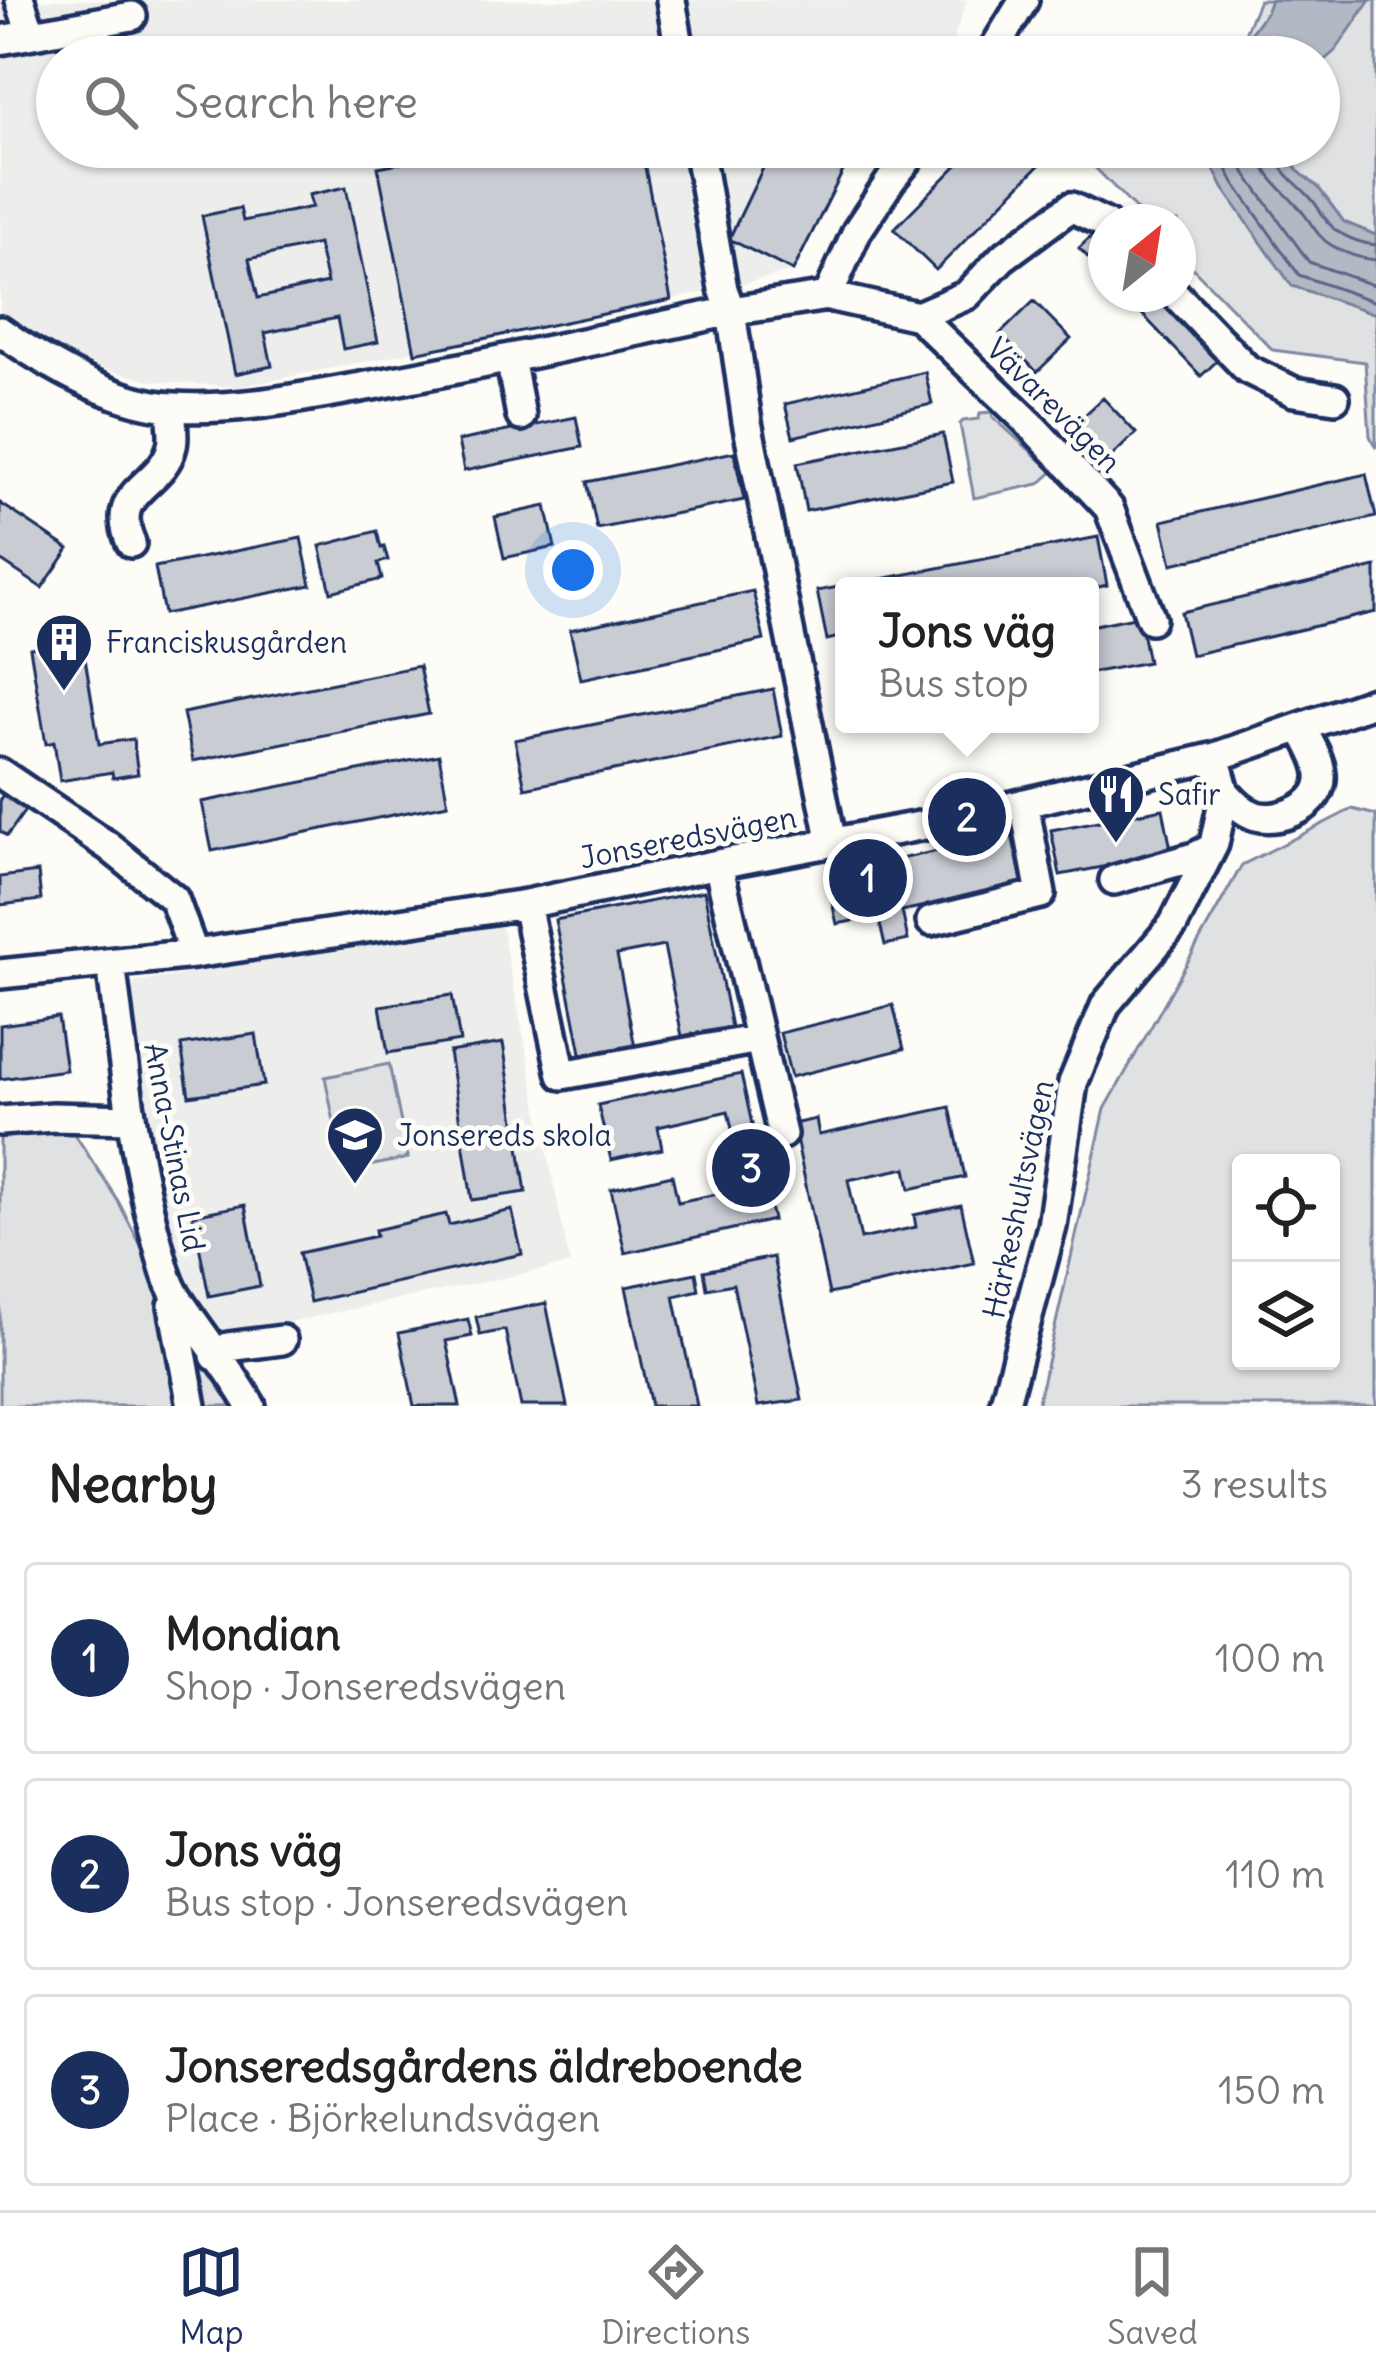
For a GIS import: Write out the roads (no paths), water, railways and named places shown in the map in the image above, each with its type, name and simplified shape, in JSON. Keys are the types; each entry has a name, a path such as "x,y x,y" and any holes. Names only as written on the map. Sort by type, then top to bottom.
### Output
{"street":[{"path":"20,0 31,34"},
{"path":"671,0 677,36"},
{"path":"1002,36 1024,0"},
{"path":"0,40 132,16"},
{"path":"702,168 731,311 747,422 832,843"},
{"path":"828,296 857,231 901,168"},
{"path":"0,331 38,358 118,395 171,408 259,405 828,296 918,316 967,295 1002,258 1071,207 1088,215"},
{"path":"1192,312 1247,369 1294,392 1334,398"},
{"name":"Vävarevägen","path":"918,316 1109,508 1151,619"},
{"path":"510,358 521,416"},
{"path":"131,543 124,511 172,446 171,408"},
{"name":"Jonseredsvägen","path":"0,974 194,954 526,904 1024,803 1214,758 1376,701"},
{"path":"1214,758 1225,792 1250,815 1269,819 1291,814 1317,793 1322,782 1302,729"},
{"path":"0,772 174,898 194,954"},
{"name":"Härkeshultsvägen","path":"1004,1406 1052,1226 1073,1083 1106,1004 1173,925 1212,848 1225,792"},
{"path":"931,921 1041,894 1024,803"},
{"path":"1114,880 1212,848"},
{"path":"718,864 782,1134"},
{"path":"526,904 562,1075 759,1040"},
{"name":"Anna-Stinas Lid","path":"111,964 131,1119 149,1214 170,1289 180,1302 173,1306 192,1406"},
{"path":"0,1120 131,1119"},
{"path":"180,1302 251,1406"},
{"path":"215,1356 228,1347 283,1340"}],"water":[{"path":"1271,0 1370,0 1340,44 1340,36 1248,36"},
{"path":"1213,168 1296,168 1318,187 1344,222 1376,235 1376,314 1292,286"}],"place":[{"name":"Franciskusgården","path":"64,693"},
{"name":"Jons väg","path":"967,817"},
{"name":"Safir","path":"1116,845"},
{"name":"Mondian","path":"868,878"},
{"name":"Jonseredsgårdens äldreboende","path":"751,1168"},
{"name":"Jonsereds skola","path":"355,1186"}]}
